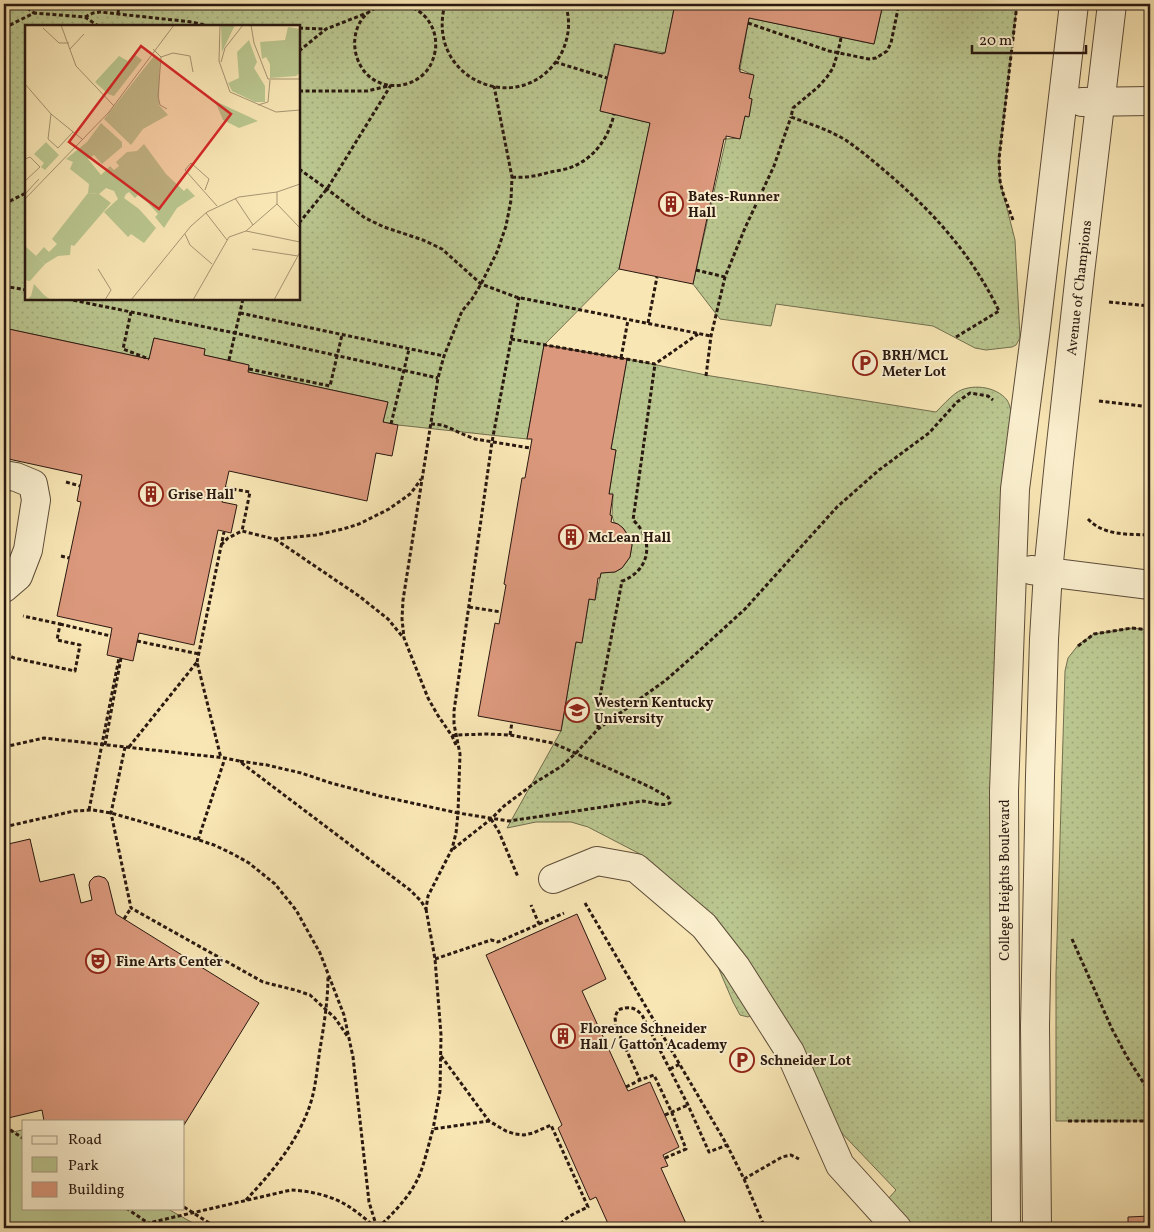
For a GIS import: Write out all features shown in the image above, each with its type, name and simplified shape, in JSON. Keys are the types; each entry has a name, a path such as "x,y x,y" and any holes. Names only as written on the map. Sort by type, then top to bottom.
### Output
{"street":[{"path":"1074,4 1015,489 1012,568 1150,584"},
{"name":"Avenue of Champions","path":"1048,572 1080,273 1112,4"},
{"path":"1062,102 1150,101"},
{"path":"4,475 16,477 33,484 36,500 28,550 18,576 4,588"},
{"name":"College Heights Boulevard","path":"1006,1228 1004,791 1012,568"},
{"path":"1037,1228 1035,1026 1040,756 1048,572"},
{"path":"553,879 597,862 636,868 704,926 736,966 790,1052 840,1165 897,1228"}],"path":[{"path":"22,4 34,13"},
{"path":"118,14 119,4"},
{"path":"378,4 358,25 355,33 354,50 361,68 367,75 382,84 391,86"},
{"path":"300,50 326,29 388,4"},
{"path":"300,91 367,91 408,84 424,74 434,57 436,47 435,34 430,23 419,10 400,4"},
{"path":"438,4 443,8"},
{"path":"445,4 441,24 444,44 448,53 460,69 476,81 486,85 507,88 517,87 536,79 546,73 555,62 564,48 569,29 565,4"},
{"path":"748,23 829,51 869,59 876,58 887,51 899,4"},
{"path":"1014,223 1000,181 1000,159 1017,4"},
{"path":"85,17 100,12 205,25"},
{"path":"4,28 34,13 85,17 97,25"},
{"path":"300,28 326,29"},
{"path":"435,34 442,33"},
{"path":"706,376 711,336 725,276 774,166 793,108 827,77 833,68 841,38"},
{"path":"555,62 607,78"},
{"path":"300,222 327,189 391,86"},
{"path":"454,735 437,714 428,698 404,638 403,600 438,378 444,356 462,311 482,284 497,252 506,226 511,200 512,178 494,86"},
{"path":"512,178 536,176 579,164 602,143 612,124 614,114"},
{"path":"791,117 823,128 847,141 905,188 953,238 988,288 999,311"},
{"path":"300,170 365,218 384,227 424,240 442,249 482,284 519,297 711,336"},
{"path":"4,204 25,194"},
{"path":"696,270 725,276"},
{"path":"648,324 657,277"},
{"path":"4,286 25,290"},
{"path":"426,909 428,896 452,849 456,833 460,754 454,735 454,711 492,442 519,297"},
{"path":"72,300 236,332 438,378"},
{"path":"229,360 243,300"},
{"path":"1103,302 1150,306"},
{"path":"956,337 999,311 1007,312"},
{"path":"131,312 123,349 149,359"},
{"path":"240,313 444,356"},
{"path":"621,358 628,320"},
{"path":"511,339 655,364 698,334"},
{"path":"248,369 330,386 342,335"},
{"path":"391,424 409,349"},
{"path":"598,730 598,707 622,581 630,578 640,568 647,553 646,538 633,520 655,364"},
{"path":"452,849 491,819 504,806 536,782 562,766 598,730 666,680 699,652 745,609 837,507 879,470 929,433 957,402 970,393 988,396 998,403"},
{"path":"431,424 442,425 475,439 530,448"},
{"path":"221,545 228,538 242,531 274,538 316,535 344,530 388,509 410,494 423,474"},
{"path":"226,488 250,492 242,531"},
{"path":"124,919 131,908 111,813 127,747 197,662 224,532"},
{"path":"274,538 359,596 388,619 404,638"},
{"path":"468,607 501,612"},
{"path":"22,615 111,636"},
{"path":"4,646 10,656 14,658 75,671 80,645 57,640 60,624"},
{"path":"1074,651 1094,634 1132,628 1150,630"},
{"path":"137,641 199,654"},
{"path":"89,810 120,658"},
{"path":"197,662 223,758 198,840"},
{"path":"510,735 512,722"},
{"path":"4,747 44,738 223,758 301,773 380,796 458,813 509,821 643,801 663,805 670,803 668,797 650,787 553,743 510,735 454,735"},
{"path":"239,761 410,890 422,901 426,909 435,959 441,1036 440,1091 433,1129 421,1172 399,1207 377,1228"},
{"path":"4,827 74,811 89,810 111,813 198,840 233,854 249,863 274,884 292,904 305,924 320,953 344,1015 353,1057 369,1202 377,1228"},
{"path":"491,819 499,832 520,880"},
{"path":"527,897 539,924"},
{"path":"578,906 586,903 727,1145 766,1228"},
{"path":"131,908 263,982 310,995 335,1018 349,1039"},
{"path":"435,959 492,940 498,942 570,910"},
{"path":"1068,931 1112,1029 1150,1093"},
{"path":"245,1201 286,1153 310,1106 326,1009 328,973"},
{"path":"640,1080 616,1027 615,1017 618,1010 624,1008 638,1010 642,1015 710,1152 727,1145"},
{"path":"441,1056 489,1121 515,1134 524,1135 551,1125 588,1207 568,1216 557,1228"},
{"path":"670,1069 680,1064"},
{"path":"626,1087 654,1075 686,1149 665,1158"},
{"path":"665,1116 688,1105"},
{"path":"433,1129 489,1121"},
{"path":"1066,1121 1150,1121"},
{"path":"4,1130 9,1129 22,1138"},
{"path":"744,1179 791,1155 800,1159 804,1165"},
{"path":"127,1228 291,1190 318,1194 339,1200 377,1228"},
{"path":"185,1208 217,1228"},
{"path":"129,1210 148,1223"}],"green space":[{"path":"4,4 675,4 665,53 614,44 600,111 650,123 619,269 544,345 527,439 383,422 388,402 248,372 249,365 204,355 205,349 154,338 149,359 4,328"},
{"path":"883,4 1017,4 999,159 1000,181 1015,240 1020,338 1016,345 1012,347 986,350 975,348 933,326 776,304 771,326 720,319 693,284 726,139 740,138 745,116 749,116 752,99 749,98 753,75 740,69 749,18 874,44"},
{"path":"627,359 711,376 936,412 956,393 975,387 990,389 1002,395 1008,402 1011,411 992,1228 910,1228 888,1199 896,1190 835,1126 771,1006 748,1017 740,1015 718,967 718,961 682,903 642,855 588,827 571,822 536,822 507,828 561,731 576,642 582,643 589,599 595,600 601,573 615,572 622,568 630,557 631,540 623,528 614,522 612,516 613,495 609,494 616,450 611,449"},
{"path":"1132,628 1150,630 1150,1121 1056,1121 1056,974 1065,671 1068,658 1079,644 1094,634"},
{"path":"22,1130 22,1210 170,1210 202,1228 4,1228 4,1134"}],"building":[{"name":"Bates-Runner Hall","path":"675,4 883,4 874,44 749,18 739,69 740,72 754,75 749,98 752,99 749,117 745,116 740,139 726,136 726,139 724,139 693,284 619,269 650,123 600,111 615,44 665,53"},
{"name":"Grise Hall","path":"4,328 149,359 154,338 205,349 204,355 249,365 248,372 388,402 383,422 398,425 392,456 376,453 367,501 229,471 222,502 237,505 231,533 218,530 194,645 139,633 133,661 107,655 112,628 57,616 81,502 77,501 82,475 4,458"},
{"name":"McLean Hall","path":"544,345 627,359 611,449 616,450 609,494 613,494 611,522 623,528 631,540 630,557 622,568 615,572 601,573 600,578 598,578 595,600 589,599 582,643 576,642 561,731 478,716 495,623 499,624 522,478 525,478 532,439 527,439"},
{"name":"Fine Arts Center","path":"30,839 40,882 74,874 81,903 92,900 90,881 94,877 99,876 105,878 108,882 116,914 259,1003 185,1123 185,1120 44,1120 42,1110 4,1119 4,845"},
{"name":"Florence Schneider Hall / Gatton Academy","path":"577,914 606,979 582,991 628,1091 650,1082 679,1147 663,1155 668,1166 661,1168 688,1228 610,1228 596,1197 590,1200 558,1128 562,1125 486,955"},
{"path":"1150,1216 1150,1228 1128,1228 1128,1217"}],"place":[{"name":"Bates-Runner Hall","path":"671,204"},
{"name":"BRH/MCL Meter Lot","path":"865,363"},
{"name":"Grise Hall","path":"151,494"},
{"name":"McLean Hall","path":"571,537"},
{"name":"Western Kentucky University","path":"577,710"},
{"name":"Fine Arts Center","path":"98,961"},
{"name":"Florence Schneider Hall / Gatton Academy","path":"563,1036"},
{"name":"Schneider Lot","path":"742,1060"}]}
